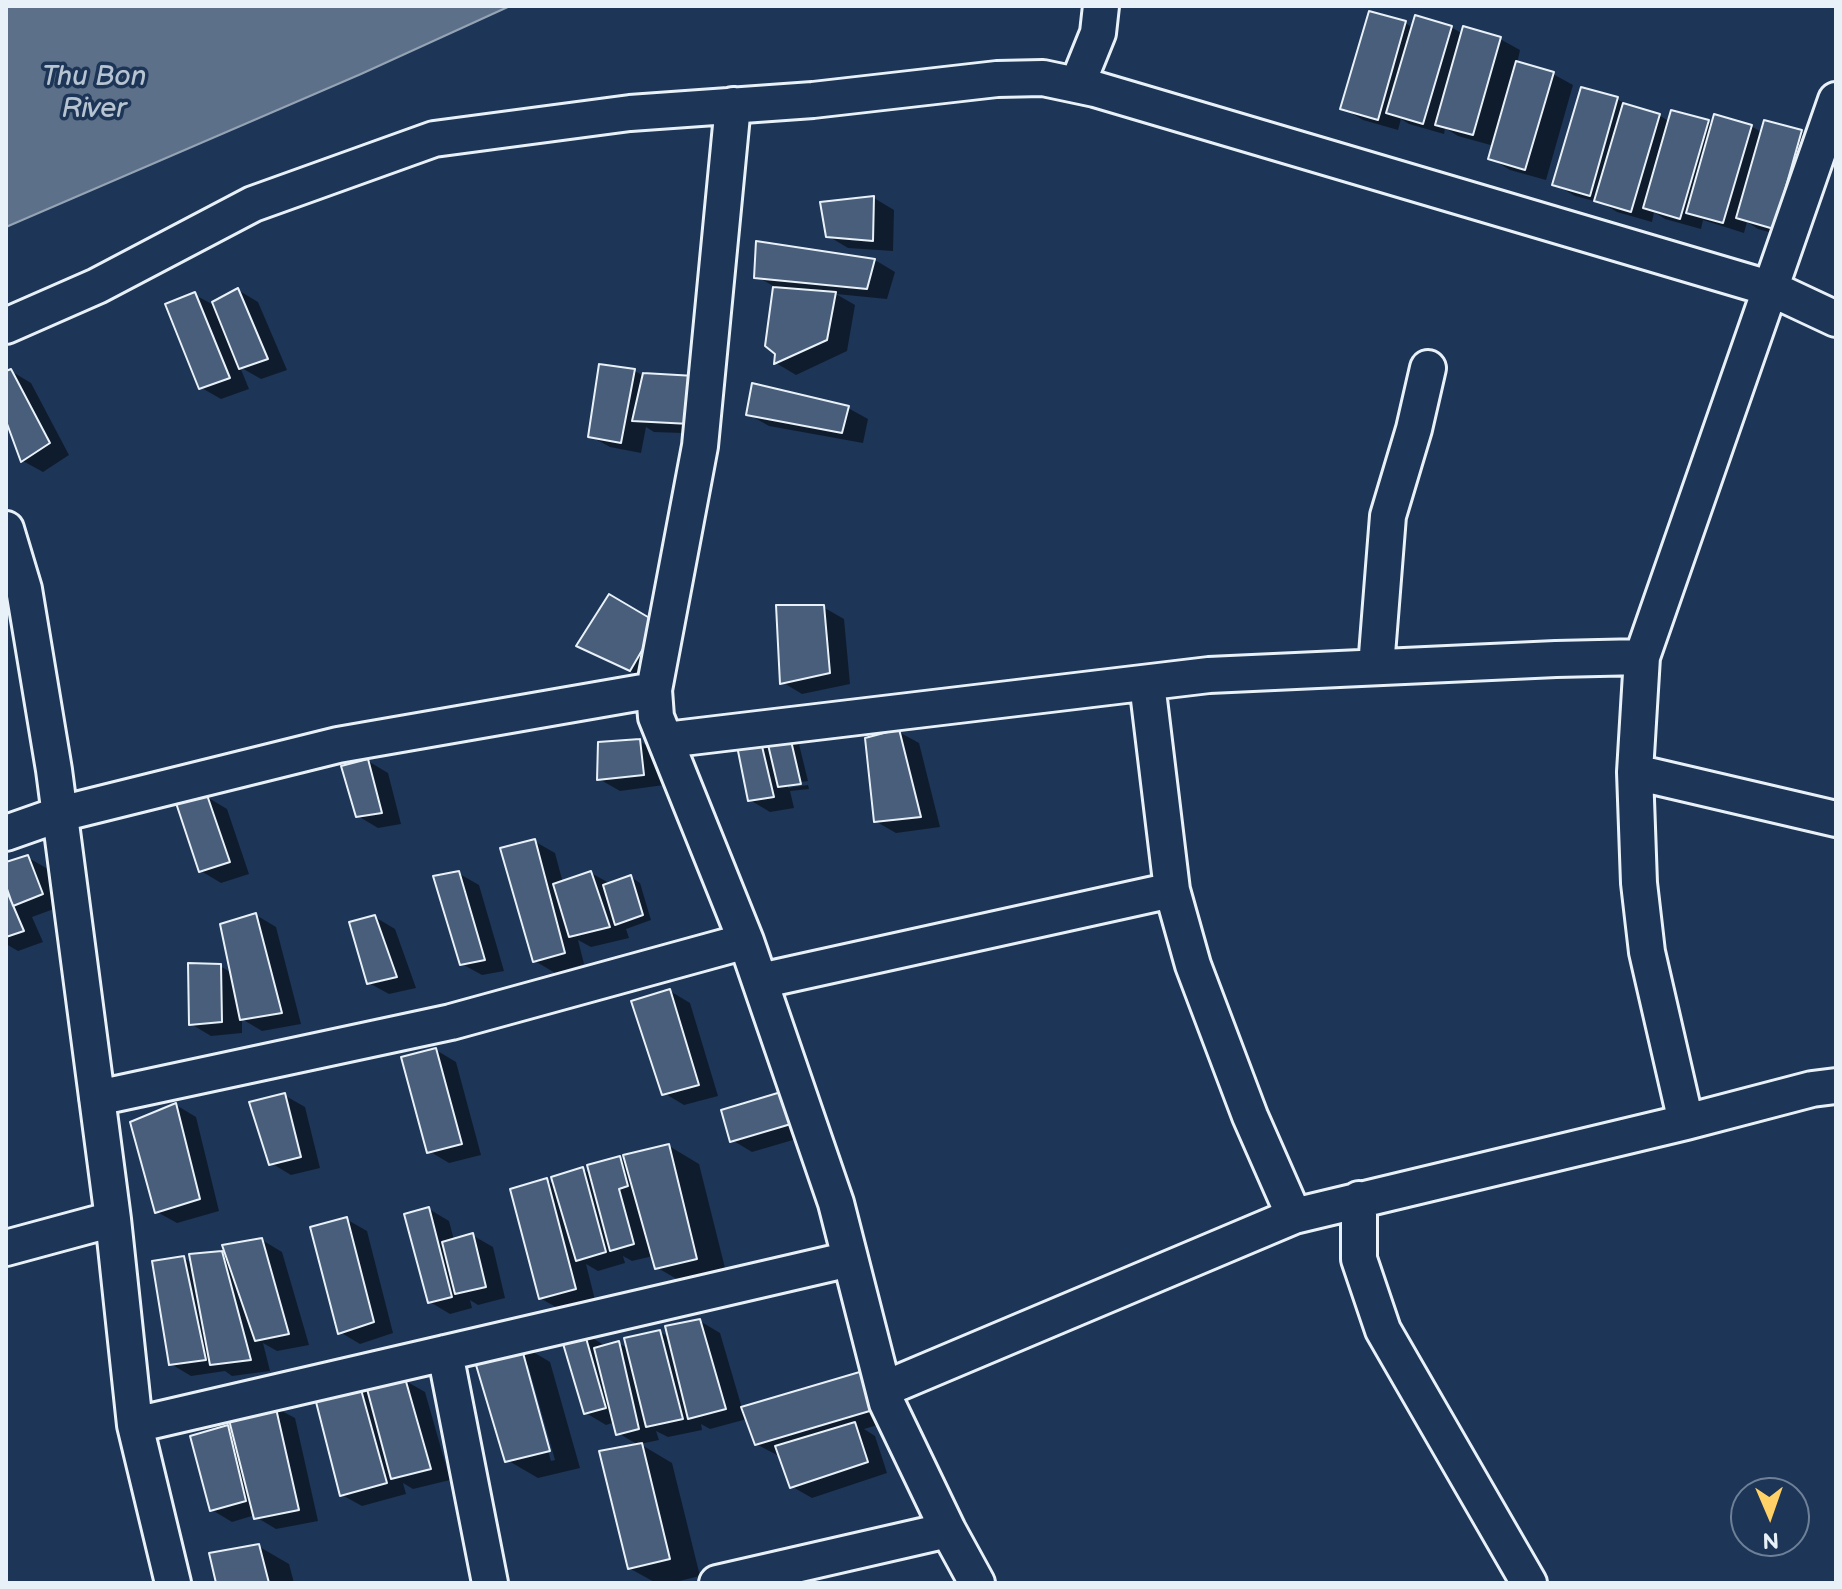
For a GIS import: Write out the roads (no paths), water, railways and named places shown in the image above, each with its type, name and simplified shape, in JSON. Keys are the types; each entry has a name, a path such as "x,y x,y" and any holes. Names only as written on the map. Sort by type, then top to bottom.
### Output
{"street":[{"path":"1077,85 1098,33 1101,6"},
{"path":"6,326 97,286 253,204 434,139 630,113 813,100 997,79 1043,78 1140,102 1772,289 1836,319"},
{"path":"1686,1122 1647,952 1639,883 1635,772 1642,657 1836,100"},
{"path":"733,105 700,446 654,690 656,717 746,941 836,1203 887,1403 977,1583"},
{"path":"1376,667 1388,516 1414,429 1428,368"},
{"path":"6,529 24,589 60,814 113,1219 135,1425 173,1583"},
{"path":"666,740 1209,675 1642,657"},
{"path":"1147,683 1172,890 1193,965 1250,1116 1294,1216"},
{"path":"6,833 60,814 338,745 654,690"},
{"path":"1635,772 1836,819"},
{"path":"760,981 1172,890"},
{"path":"97,1098 451,1022 746,941"},
{"path":"884,1389 1294,1216 1812,1089 1836,1086"},
{"path":"1359,1199 1359,1259 1383,1330 1529,1583"},
{"path":"6,1248 113,1219"},
{"path":"135,1425 850,1259"},
{"path":"445,1353 490,1583"},
{"path":"717,1583 948,1530"}],"water":[{"name":"Thu Bon River","path":"6,6 510,6 361,74 6,227"}]}
